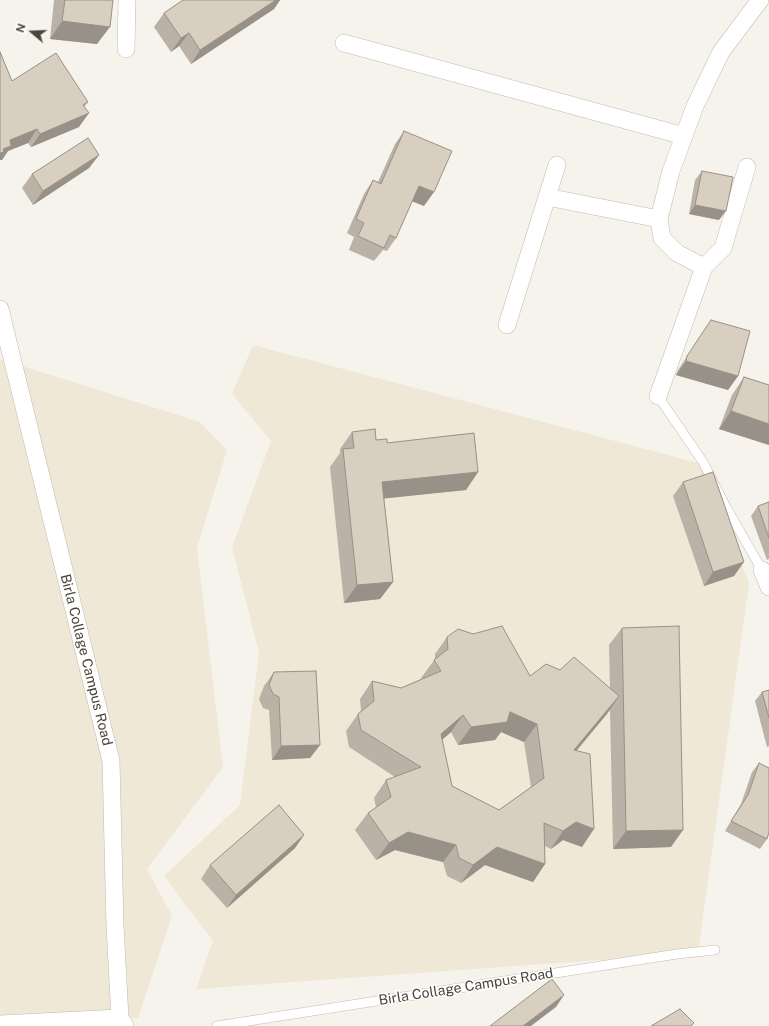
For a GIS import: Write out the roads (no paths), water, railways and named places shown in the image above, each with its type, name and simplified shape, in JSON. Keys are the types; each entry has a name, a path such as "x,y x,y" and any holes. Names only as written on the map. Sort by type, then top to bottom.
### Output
{"street":[{"path":"126,49 127,0"},
{"path":"704,267 677,253 662,238 659,219 671,171 695,106 720,52 760,0"},
{"path":"344,43 684,136"},
{"path":"507,325 557,165"},
{"path":"658,396 704,267 723,248 747,167"},
{"path":"547,197 659,219"},
{"name":"Birla Collage Campus Road","path":"0,308 111,761 115,926 122,1022 0,1024"},
{"path":"762,570 769,587"}],"lane":[{"path":"658,396 703,462 726,507 762,570"},
{"name":"Birla Collage Campus Road","path":"217,1026 677,954 715,950"}]}
